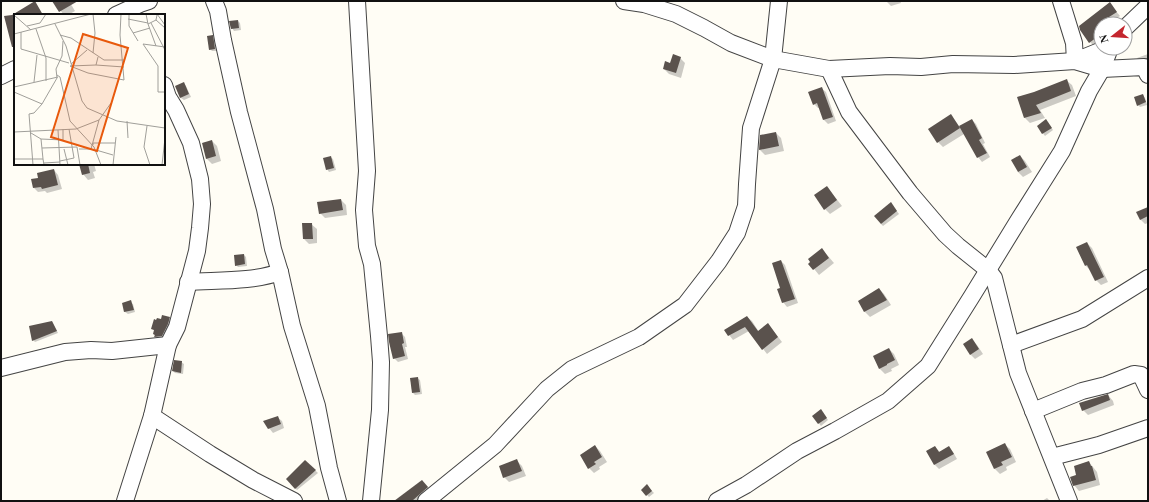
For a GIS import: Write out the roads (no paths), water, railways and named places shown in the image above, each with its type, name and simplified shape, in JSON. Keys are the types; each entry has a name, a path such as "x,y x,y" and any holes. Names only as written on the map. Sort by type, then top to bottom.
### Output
{"street":[{"path":"214,1 218,11 222,40 239,112 265,209 273,250 280,272 292,326 315,399 323,432 329,468 338,501"},
{"path":"357,1 367,171 364,210 367,246 372,264 381,362 380,410 371,501"},
{"path":"624,1 644,4 676,14 731,44 774,59 829,69 890,66 921,67 952,64 1014,65 1075,61 1093,54"},
{"path":"426,501 495,445 547,389 572,370 638,337 686,306 719,261 737,233 746,206 751,128 774,59 779,1"},
{"path":"1061,1 1074,43 1075,61"},
{"path":"119,14 145,6"},
{"path":"1133,19 1145,6"},
{"path":"717,501 746,485 797,451 888,401 928,366 1062,151 1088,91 1102,69 1106,56"},
{"path":"1075,61 1102,69 1144,67 1148,75"},
{"path":"829,69 849,112 906,189 926,213 958,246 988,270 994,278 1018,373 1069,501"},
{"path":"1,76 14,70"},
{"path":"125,501 152,416 168,345 177,327 196,257 202,204 200,179 191,143 165,89"},
{"path":"188,282 267,277 280,272"},
{"path":"1010,345 1082,318 1148,278"},
{"path":"1,368 65,352 90,350 112,351 168,345"},
{"path":"1033,411 1082,391 1106,385 1134,374 1141,375 1148,390"},
{"path":"152,416 253,480 294,501"},
{"path":"1052,457 1099,445 1148,428"}]}
